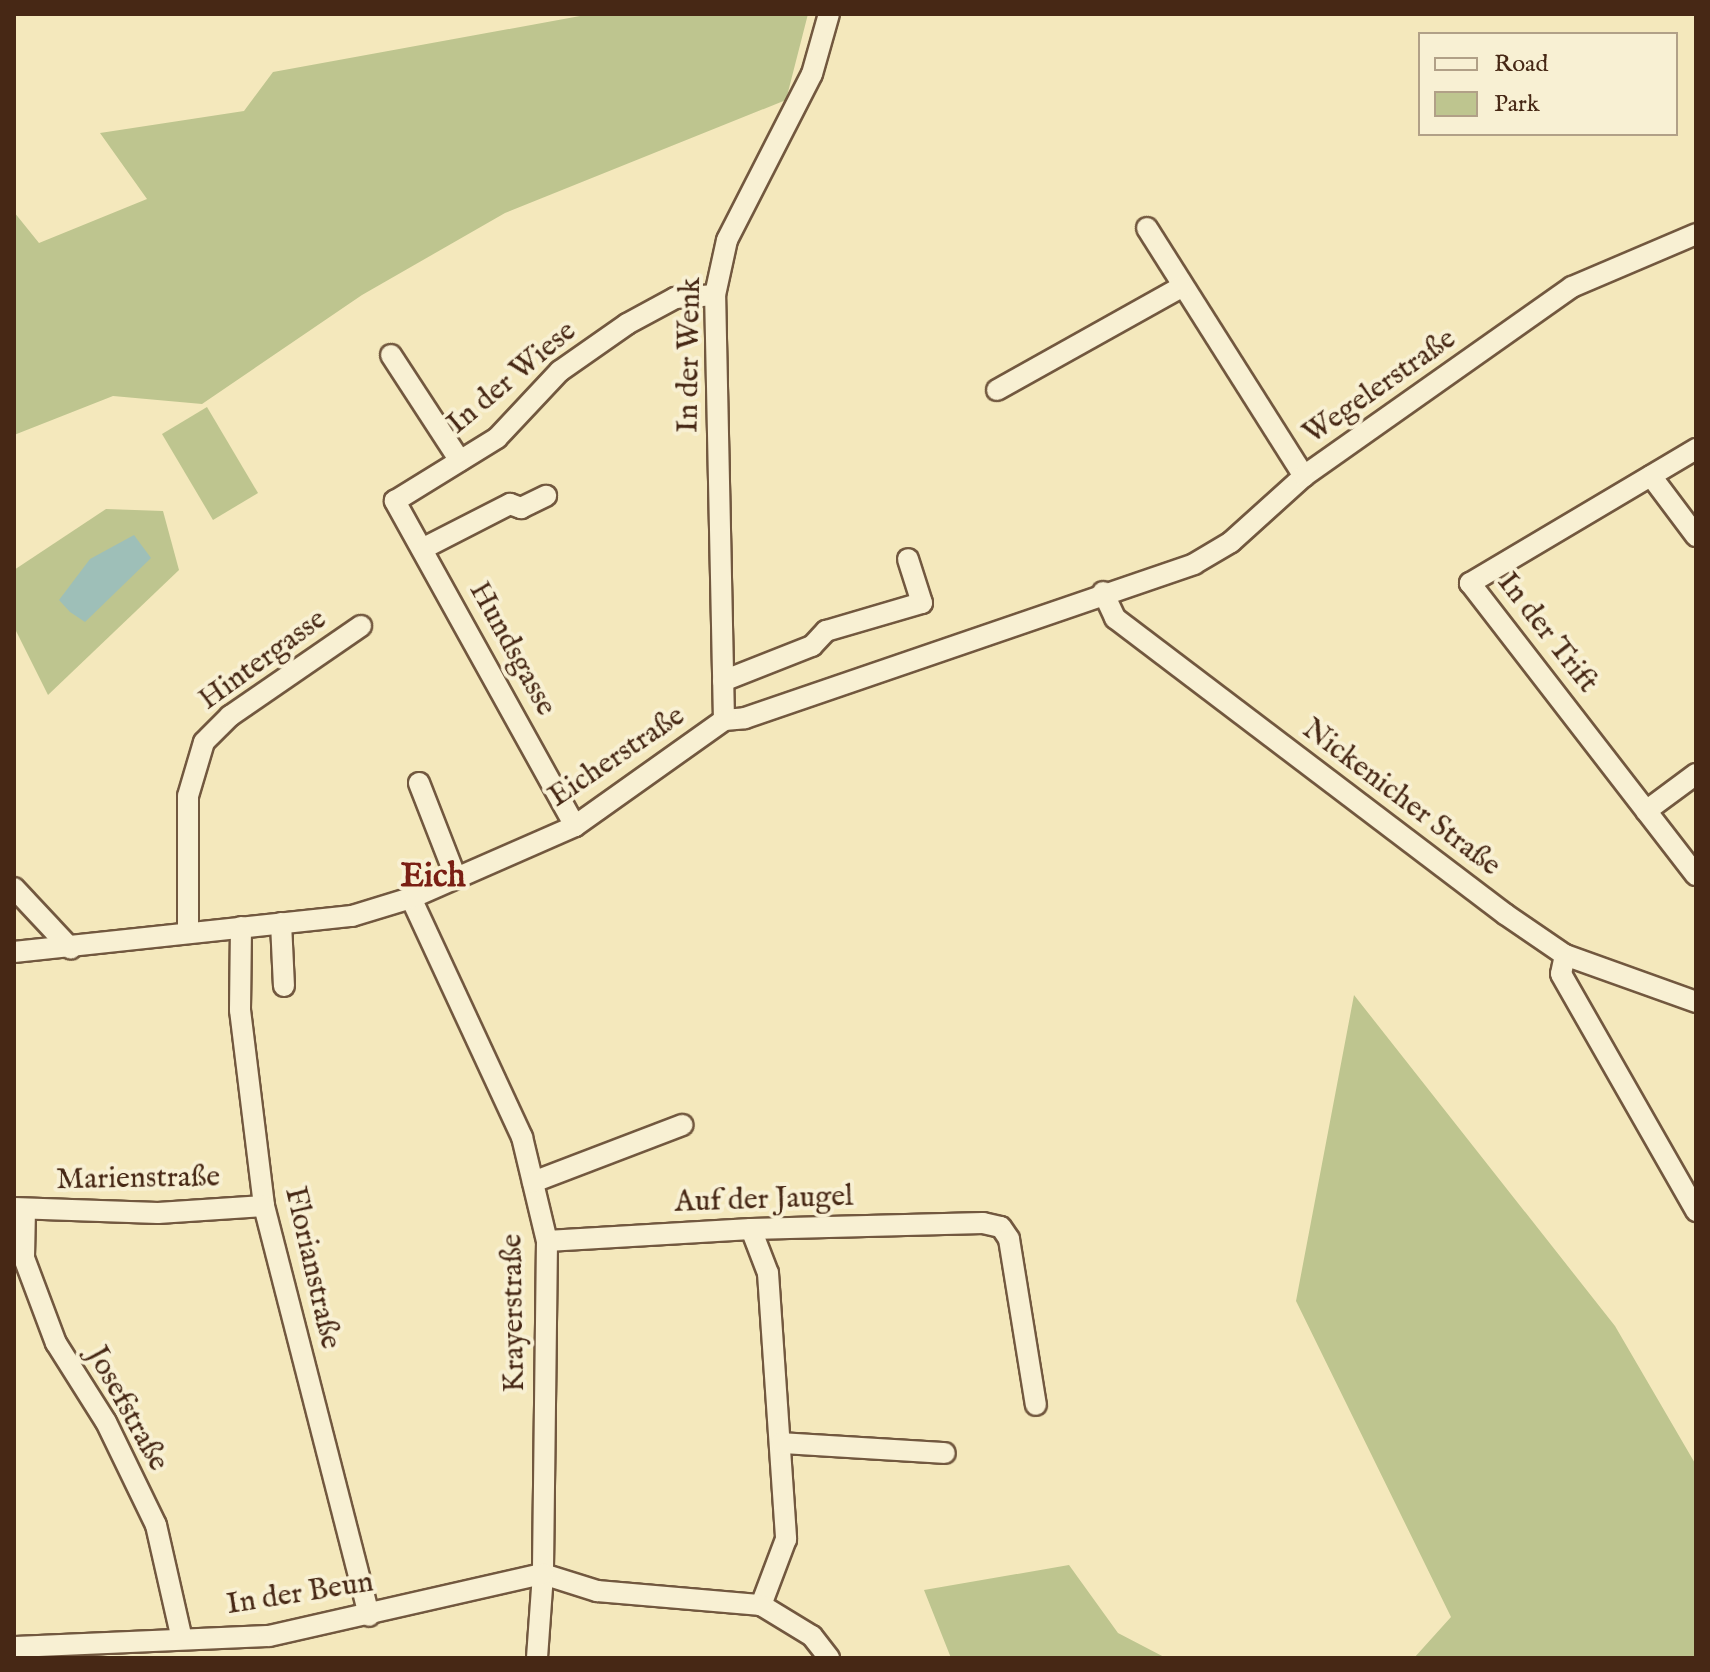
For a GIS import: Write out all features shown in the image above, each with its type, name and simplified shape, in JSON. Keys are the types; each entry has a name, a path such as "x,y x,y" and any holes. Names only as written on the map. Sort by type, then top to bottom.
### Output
{"street":[{"name":"In der Wenk","path":"724,720 715,295 727,240 812,74 829,14"},
{"path":"1147,228 1181,287 1304,476"},
{"name":"Wegelerstraße","path":"1103,592 1207,557 1231,542 1304,476 1572,287 1696,234"},
{"path":"997,390 1181,287"},
{"name":"In der Wiese","path":"395,501 497,438 560,371 627,324 675,298 715,295"},
{"path":"391,355 460,461"},
{"name":"In der Trift","path":"1696,449 1470,583 1696,875"},
{"path":"1651,476 1696,536"},
{"path":"422,549 510,504 521,508 546,496"},
{"name":"Hundsgasse","path":"395,501 575,826"},
{"path":"723,681 812,646 826,631 922,603 908,559"},
{"name":"Eicherstraße","path":"14,952 71,949 352,916 411,898 575,826 724,720 745,718 1103,592"},
{"name":"Nickenicher Straße","path":"1103,592 1115,618 1505,914 1565,955 1696,1002"},
{"name":"Hintergasse","path":"188,933 188,796 204,742 230,716 361,626"},
{"path":"1646,811 1696,774"},
{"path":"419,783 456,878"},
{"path":"15,896 71,949"},
{"name":"Krayerstraße","path":"411,898 522,1137 547,1241 543,1574 537,1658"},
{"path":"281,923 284,986"},
{"name":"Florianstraße","path":"241,927 240,1010 264,1206 369,1616"},
{"path":"1565,955 1561,974 1696,1211"},
{"path":"533,1182 682,1125"},
{"name":"Marienstraße","path":"19,1208 158,1213 264,1206"},
{"name":"Josefstraße","path":"19,1208 24,1258 56,1343 106,1422 156,1525 182,1639"},
{"name":"Auf der Jaugel","path":"547,1241 751,1229 983,1223 1001,1227 1009,1239 1036,1405"},
{"path":"751,1229 768,1273 786,1539 761,1605"},
{"path":"781,1443 945,1453"},
{"path":"543,1574 597,1591 761,1605 812,1636 829,1658"},
{"name":"In der Beun","path":"14,1647 269,1636 369,1616 543,1574"}],"green space":[{"path":"591,14 808,14 786,100 505,213 362,295 202,404 113,396 14,435 14,212 39,243 147,199 100,133 244,111 273,72"},
{"path":"207,407 258,493 213,520 162,434"},
{"path":"106,509 163,511 179,570 48,695 14,627 14,570"},
{"path":"1354,995 1615,1326 1696,1465 1696,1658 1414,1658 1451,1617 1296,1301"},
{"path":"1069,1565 1118,1633 1166,1658 951,1658 924,1590"}],"water":[{"path":"134,535 151,558 85,622 70,612 59,600 90,559"}],"district":[{"name":"Eich","path":"433,877"}]}
